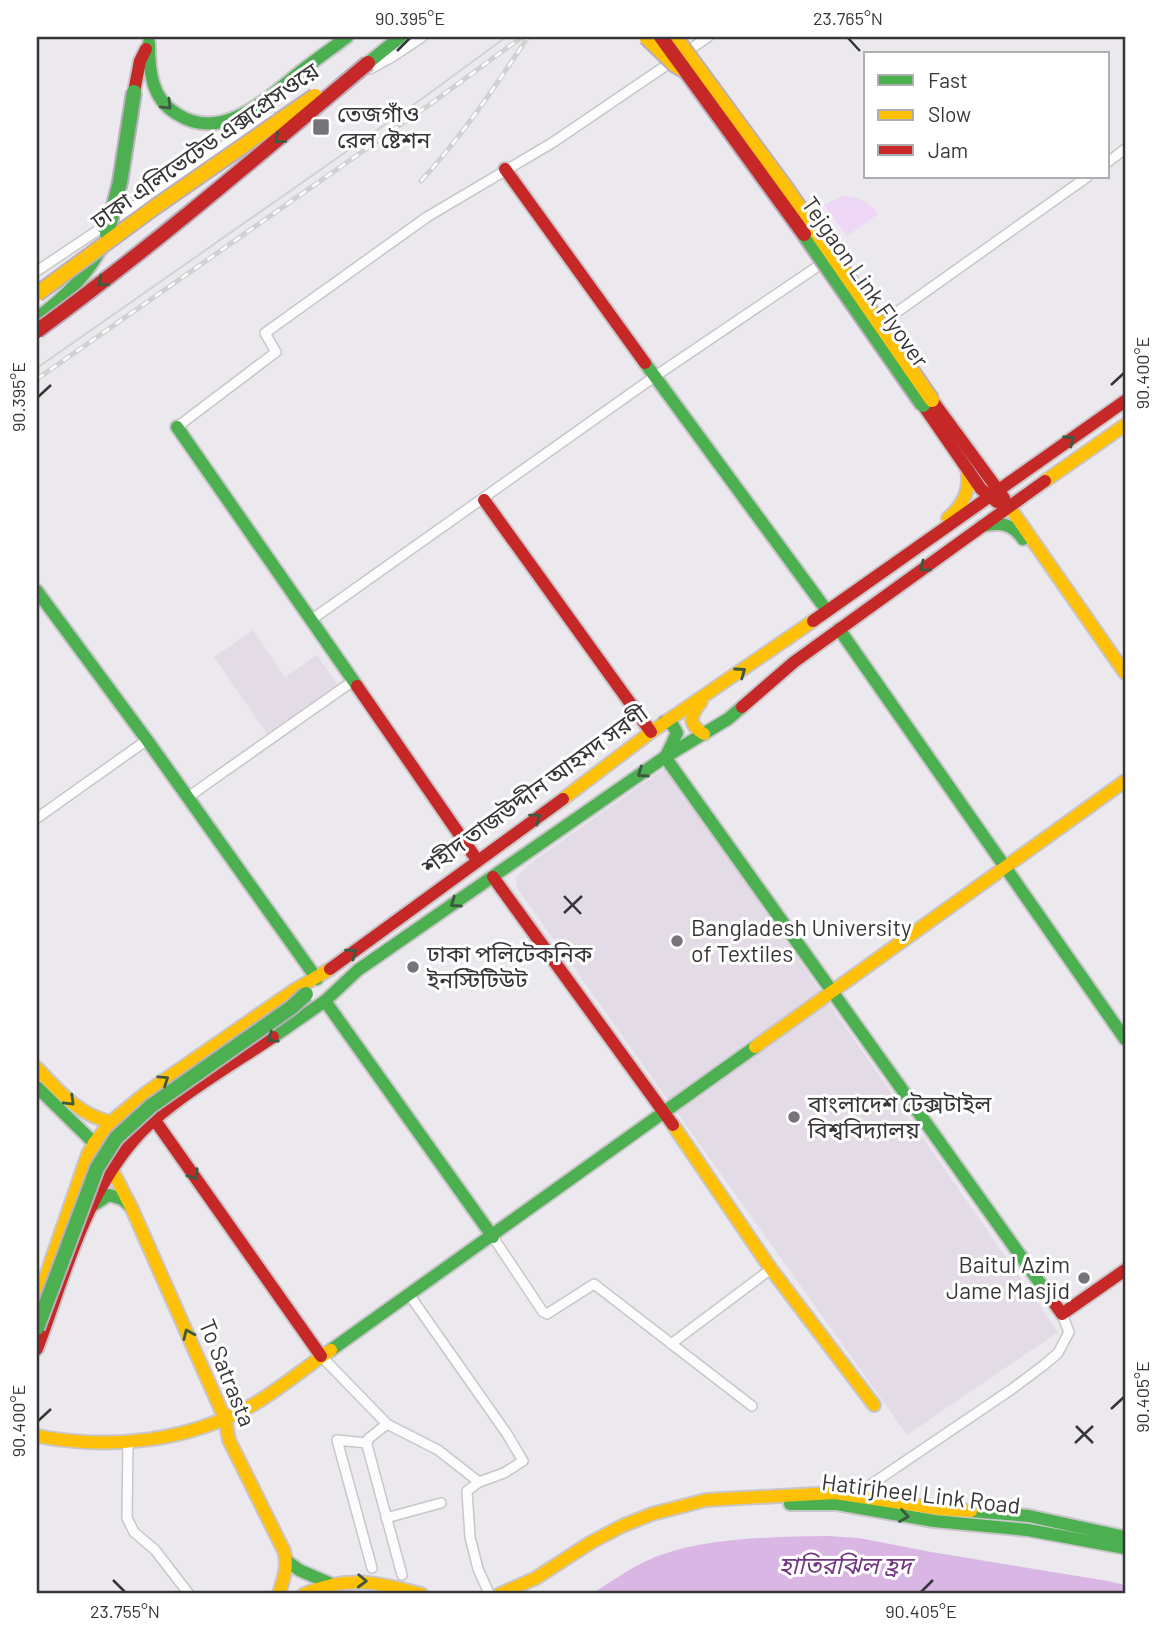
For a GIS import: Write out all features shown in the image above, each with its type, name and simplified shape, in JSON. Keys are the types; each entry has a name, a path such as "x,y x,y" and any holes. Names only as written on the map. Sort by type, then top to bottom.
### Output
{"main road":[{"name":"ঢাকা এলিভেটেড এক্সপ্রেসওয়ে","path":"150,40 150,75 154,89 171,111 191,121 221,123 261,102 347,37"},
{"name":"ঢাকা এলিভেটেড এক্সপ্রেসওয়ে","path":"37,294 155,207 346,75 368,63 400,37"},
{"path":"646,37 675,65 686,71"},
{"name":"Tejgaon Link Flyover","path":"661,37 858,310 928,402"},
{"name":"Tejgaon Link Flyover","path":"675,37 786,188 928,402 993,494"},
{"path":"37,318 62,299 91,270 107,234 120,182 140,61 150,40"},
{"path":"37,331 202,203 368,63"},
{"path":"505,169 827,611"},
{"name":"শহীদ তাজউদ্দীন আহমদ সরণী","path":"37,1302 94,1143 111,1122 147,1092 293,991 317,979 599,773 664,722 706,696 993,494 1122,409"},
{"name":"শহীদ তাজউদ্দীন আহমদ সরণী","path":"37,1349 102,1185 127,1149 149,1124 325,1001 358,970 665,757 728,719 794,662 1009,505 1125,425"},
{"path":"177,427 477,860"},
{"path":"912,551 917,540 953,514 963,502 971,464 985,471 1015,479"},
{"path":"993,494 1009,505 1125,673"},
{"path":"484,500 651,732"},
{"path":"979,527 1002,524 1014,527 1051,579 1060,589 1070,594"},
{"path":"37,591 317,979 292,1007 145,1111 116,1138 93,1177 37,1328"},
{"path":"839,629 1125,1039"},
{"path":"704,734 693,727 691,722 695,709 706,696"},
{"path":"664,722 673,724 677,733 672,748 665,757 1062,1314 1125,1270"},
{"path":"37,1436 78,1443 128,1443 169,1437 225,1419 257,1402 408,1293 493,1237 663,1111 1125,781"},
{"path":"493,877 663,1111 771,1269 874,1405"},
{"path":"325,1001 493,1237"},
{"path":"37,1068 85,1115 111,1122 149,1124 167,1138 321,1356"},
{"name":"To Satrasta","path":"37,1087 94,1143 112,1170 225,1419 230,1442 274,1526 287,1561"},
{"path":"94,1143 110,1154 127,1149"},
{"path":"82,1173 102,1185"},
{"path":"91,1208 109,1195 122,1199 132,1209"},
{"path":"200,1428 216,1432 230,1442"},
{"name":"Hatirjheel Link Road","path":"507,1593 553,1569 610,1532 652,1514 706,1500 825,1493 940,1509 1029,1516 1125,1537"},
{"name":"Hatirjheel Link Road","path":"507,1593 617,1535 656,1519 699,1507 829,1503 925,1520 1028,1530 1125,1548"},
{"path":"287,1561 299,1570 329,1583"},
{"path":"279,1594 285,1579 287,1561"},
{"path":"304,1594 329,1583 352,1580 380,1582 421,1594"}],"street":[{"path":"37,271 246,131 392,57 422,37"},
{"path":"177,427 276,352 265,333 427,217 552,143 708,37"},
{"path":"1110,160 1125,149"},
{"path":"890,317 1086,178"},
{"path":"311,620 654,377 842,250"},
{"path":"188,797 353,681"},
{"path":"37,818 147,740"},
{"path":"493,1237 543,1312 547,1314 594,1284 752,1406"},
{"path":"671,1344 771,1269"},
{"path":"408,1293 523,1461 503,1473 479,1482 467,1491 470,1537 478,1569 507,1593"},
{"path":"854,1496 1012,1389 1058,1353 1069,1332 1062,1314"},
{"path":"321,1356 387,1424 438,1450 479,1482"},
{"path":"387,1424 368,1439 367,1443 402,1575"},
{"path":"367,1443 337,1440 372,1568"},
{"path":"128,1443 127,1518 134,1532 155,1550 190,1594"},
{"path":"386,1518 441,1503"}],"shaded area":[{"path":"842,196 862,200 878,214 847,236 824,205"},
{"path":"253,630 285,677 317,655 340,688 269,737 214,657"},
{"name":"বাংলাদেশ টেক্সটাইল বিশ্ববিদ্যালয়","path":"665,768 1058,1332 907,1435 517,888 516,877 532,862"}],"water":[{"name":"হাতিরঝিল হ্রদ","path":"828,1536 859,1538 1108,1581 1125,1585 1125,1594 591,1594 642,1563 685,1548 733,1540"}],"tram line":[{"path":"37,368 506,37"}],"railway":[{"path":"37,379 522,37"},
{"path":"421,181 464,129 528,37"}],"traffic: fast":[{"path":"149,43 153,83 168,108 194,122 210,123 227,121 258,105 347,37"},
{"path":"368,63 400,37"},
{"path":"107,234 120,182 134,92"},
{"path":"804,234 923,405"},
{"path":"37,318 75,285 104,243"},
{"path":"645,363 827,611"},
{"path":"177,427 357,686"},
{"path":"982,526 1005,525 1023,539"},
{"path":"37,591 317,979"},
{"path":"839,629 1125,1039"},
{"path":"273,1037 325,1001 358,970 665,757 728,719 742,707"},
{"path":"664,722 672,724 677,733 667,754"},
{"path":"665,757 1045,1290"},
{"path":"37,1328 97,1168 116,1138 151,1106 292,1007 306,994"},
{"path":"325,1001 493,1237"},
{"path":"331,1350 755,1047"},
{"path":"37,1087 94,1143"},
{"path":"92,1206 109,1195 122,1199 130,1206"},
{"path":"790,1504 837,1504 934,1521 1028,1530 1125,1548"},
{"path":"971,1511 1029,1516 1125,1537"},
{"path":"287,1561 299,1570 329,1583"}],"traffic: slow":[{"path":"646,37 675,65 686,71"},
{"path":"675,37 786,188 932,400"},
{"path":"37,294 155,207 315,96"},
{"path":"1045,481 1125,425"},
{"path":"948,518 965,496 967,468"},
{"path":"1008,505 1125,673"},
{"path":"563,799 651,732 813,621"},
{"path":"701,702 692,720 695,727 704,734"},
{"path":"755,1047 1125,781"},
{"path":"110,1166 94,1143 111,1122 147,1092 293,991 330,969"},
{"path":"37,1068 79,1108 111,1122"},
{"path":"673,1125 771,1269 874,1405"},
{"path":"37,1302 88,1154 94,1143 100,1149"},
{"path":"112,1170 225,1419 229,1440 284,1551 286,1567 279,1594"},
{"path":"37,1436 122,1442 204,1427 256,1403 331,1350"},
{"path":"500,1594 536,1578 622,1526 652,1514 706,1500 835,1493 971,1511"},
{"path":"304,1594 349,1582 390,1586 421,1594"}],"traffic: jam":[{"path":"661,37 804,234"},
{"path":"134,92 140,61 146,49"},
{"path":"37,331 164,234 368,63"},
{"path":"505,169 645,363"},
{"path":"932,400 1004,498"},
{"path":"813,621 1125,401"},
{"path":"923,405 981,489 997,502"},
{"path":"742,707 794,662 1045,481"},
{"path":"484,500 651,732"},
{"path":"357,686 477,860"},
{"path":"330,969 563,799"},
{"path":"493,877 673,1125"},
{"path":"37,1349 86,1218 98,1192 129,1146 177,1101 273,1037"},
{"path":"154,1119 321,1356"},
{"path":"1045,1290 1062,1314 1125,1270"}],"place":[{"name":"তেজগাঁও রেল ষ্টেশন","path":"321,127"},
{"name":"Bangladesh University of Textiles","path":"677,941"},
{"name":"ঢাকা পলিটেকনিক ইনস্টিটিউট","path":"413,967"},
{"name":"বাংলাদেশ টেক্সটাইল বিশ্ববিদ্যালয়","path":"794,1117"},
{"name":"Baitul Azim Jame Masjid","path":"1084,1278"}]}
